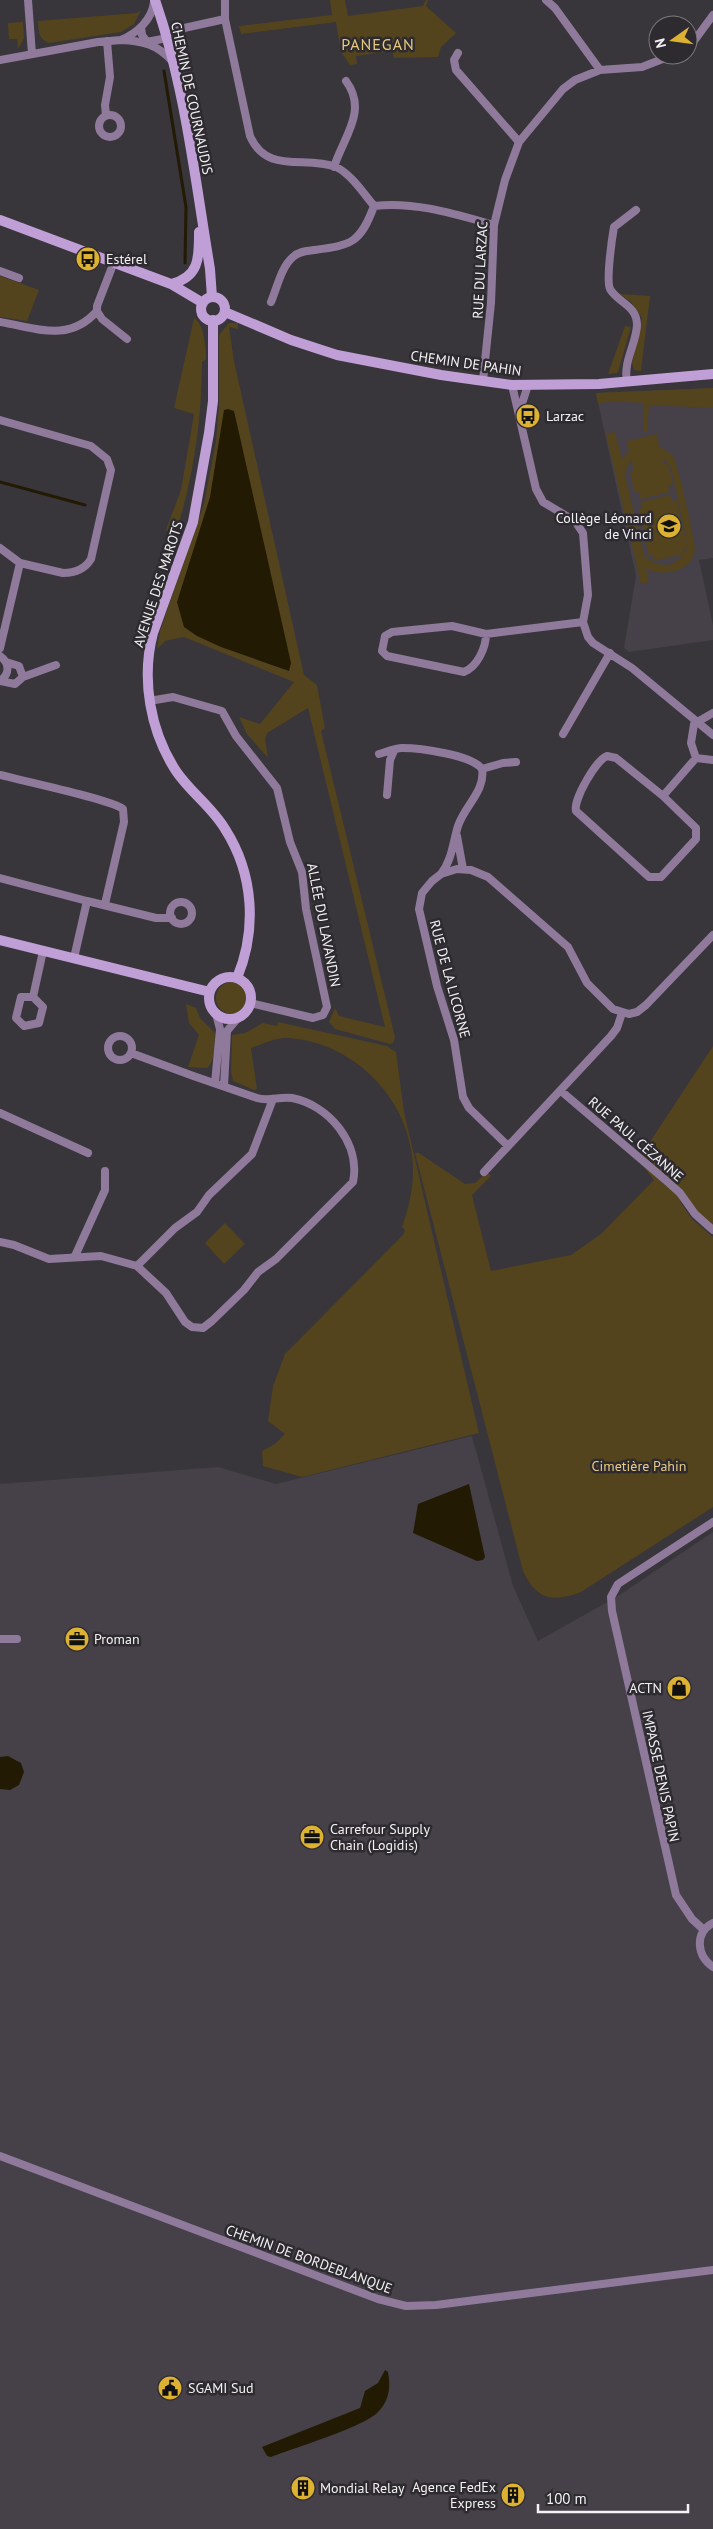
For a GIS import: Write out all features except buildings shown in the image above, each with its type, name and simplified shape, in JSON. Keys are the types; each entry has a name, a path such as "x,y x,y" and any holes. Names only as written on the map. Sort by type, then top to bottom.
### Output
{"street":[{"path":"28,0 32,54"},
{"path":"121,40 133,35 141,27 153,11 155,0"},
{"name":"CHEMIN DE COURNAUDIS","path":"155,0 174,63 210,269 212,297"},
{"path":"225,0 225,19 250,136 260,154 275,159 334,166 346,174 374,206"},
{"path":"546,0 588,51 600,70"},
{"path":"698,36 713,15"},
{"path":"0,60 107,41 147,42 225,19"},
{"path":"141,27 142,35 147,42 164,52 174,63"},
{"path":"106,115 105,105 110,78 107,41"},
{"path":"458,52 454,60 456,70 519,142"},
{"name":"RUE DU LARZAC","path":"482,380 492,303 494,225 505,180 519,142 564,88 575,80 600,70 642,67 648,65"},
{"path":"334,166 356,111 356,101 346,81"},
{"name":"CHEMIN DE COURNAUDIS","path":"171,284 188,278 195,268 199,245 199,203"},
{"path":"374,206 396,203 445,212 494,225"},
{"path":"271,302 282,273 292,257 302,252 351,243 360,234 374,206"},
{"path":"627,382 626,365 636,320 630,307 614,294 608,282 614,227 636,210"},
{"path":"0,220 171,284 203,302"},
{"path":"114,262 97,306 97,311 102,319 127,339"},
{"path":"0,271 19,278"},
{"path":"212,297 222,301 225,312 220,318 212,320 203,314 203,302 212,297"},
{"path":"0,322 63,331 82,324 97,311"},
{"name":"CHEMIN DE PAHIN","path":"225,312 291,340 338,355 441,375 528,385 627,382 713,374"},
{"name":"AVENUE DES MAROTS","path":"212,320 212,401 209,433 192,522 148,651 149,701 162,744 176,770 226,829 240,860 248,889 250,929 244,960 237,978"},
{"path":"512,384 538,494 543,502 575,521 585,538 588,595 583,622 590,641 639,674 713,735"},
{"path":"520,412 521,400 528,390 528,385"},
{"path":"0,420 91,446 107,459 111,466 91,559 86,566 67,573 20,563 0,548"},
{"path":"0,648 20,563"},
{"path":"486,634 484,644 475,664 464,672 387,656 382,651 385,636 390,632 452,626 486,634 583,622"},
{"path":"563,734 610,653"},
{"path":"3,659 19,666 23,676"},
{"path":"0,681 8,672 3,659"},
{"path":"0,681 15,684 23,676 56,665"},
{"name":"ALLÉE DU LAVANDIN","path":"149,701 173,697 222,710 236,736 276,788 290,842 302,872 306,909 327,1007 323,1015 312,1018 250,1004"},
{"path":"696,758 691,739 696,721 713,713"},
{"path":"380,754 402,748 436,752 470,760 482,769"},
{"path":"387,795 390,760 394,751"},
{"path":"607,756 616,758 663,796 694,823 697,834 696,839 665,875 657,878 649,877 579,815 575,808 577,800 599,760 607,756"},
{"path":"696,758 713,760"},
{"path":"663,796 696,758"},
{"path":"482,769 503,763 516,762"},
{"path":"441,874 447,865 460,822 482,781 482,769"},
{"path":"0,776 93,798 117,805 123,809 124,822 105,904"},
{"path":"457,834 463,869"},
{"path":"441,874 463,869 488,877 568,947 591,988 613,1009 622,1013 636,1012 646,1005 713,935"},
{"name":"RUE DE LA LICORNE","path":"441,874 422,893 419,909 437,986 454,1040 461,1091 469,1108 507,1145"},
{"path":"0,878 156,918 172,918"},
{"path":"74,958 87,901"},
{"path":"0,940 210,992"},
{"path":"33,997 43,950"},
{"path":"215,1083 220,1029 216,1014 210,1006 210,992 221,979 237,978 249,988 250,1004 227,1031 224,1086"},
{"path":"484,1172 507,1145 561,1091 615,1032 622,1013"},
{"path":"216,1014 229,1019 238,1018"},
{"path":"0,1242 14,1244 50,1259 75,1256 101,1256 136,1266 166,1293 185,1322 192,1327 203,1328 244,1290 258,1272 276,1259 348,1189 355,1173 354,1161 348,1142 335,1123 322,1111 292,1098 260,1099 131,1053"},
{"name":"RUE PAUL CÉZANNE","path":"561,1091 680,1193 695,1214 713,1230"},
{"path":"136,1266 175,1228 197,1212 209,1195 252,1154 273,1099"},
{"path":"0,1113 88,1153"},
{"path":"75,1256 105,1190 105,1171"},
{"name":"IMPASSE DENIS PAPIN","path":"704,1930 692,1920 676,1895 668,1867 612,1611 611,1596 618,1584 713,1522"},
{"path":"0,1640 17,1639"},
{"path":"713,1923 704,1930 699,1946 701,1954 713,1967"},
{"name":"CHEMIN DE BORDEBLANQUE","path":"0,2156 378,2299 398,2304 441,2304 713,2270"}],"shaded area":[{"name":"Collège Léonard de Vinci","path":"713,388 713,558 699,560 713,625 713,640 629,652 624,648 636,576 596,393"},
{"path":"224,410 234,411 291,663 289,671 221,647 197,636 184,627 177,602 210,497"},
{"path":"472,1436 513,1586 538,1641 618,1596 713,1532 713,2529 0,2529 0,1484 218,1467 276,1484"},
{"path":"469,1484 485,1557 483,1560 477,1561 413,1533 418,1504"},
{"path":"8,1756 21,1763 24,1772 19,1785 10,1790 0,1789 0,1757"},
{"path":"385,2370 388,2372 389,2383 387,2398 382,2408 370,2418 328,2437 271,2457 267,2456 262,2447 360,2408 365,2391 378,2383"}],"green space":[{"path":"330,0 345,0 348,16 423,6 426,0 428,0 426,6 456,33 441,47 438,57 394,58 392,51 356,56 357,64 350,65 341,52 336,22 241,34 239,26 332,15"},
{"path":"141,10 134,24 121,32 49,43 41,37 39,31 38,21 137,13"},
{"path":"23,22 24,38 18,49 17,39 9,39 8,23"},
{"path":"0,276 39,290 27,321 0,317"},
{"path":"620,294 650,296 641,371 634,370 632,363 642,318 631,302"},
{"path":"194,318 202,330 206,359 202,362 202,384 195,450 187,493 175,536 166,530 181,490 194,414 174,408"},
{"path":"229,323 238,323 238,329 229,327 234,361 304,675 317,685 325,728 321,731 395,1037 393,1043 390,1044 335,1029 329,1022 335,1008 339,1016 385,1027 308,708 267,733 265,739 268,758 247,734 239,717 260,724 294,682 184,637 165,641 157,649 160,631 204,504 216,441 219,406 219,335"},
{"path":"625,326 631,327 619,369 617,373 608,374"},
{"path":"713,388 713,408 649,405 647,432 643,432 644,403 609,401 598,404 596,393"},
{"path":"615,432 622,459 629,451 627,441 657,434 659,446 673,456 679,473 695,549 693,557 682,568 675,571 660,572 646,568 649,582 641,584 606,434","holes":["662,456 668,463 664,464","631,460 634,471 630,472 635,493 639,492 640,499 670,492 668,486 673,484 668,463 671,467 688,547 682,527 678,527 677,523 681,521 677,500 672,501 670,495 641,502 642,508 639,509 643,530 647,530 648,534 644,535 649,556 653,556 654,561 683,554 680,559 669,565 655,564 644,556 625,475"]},
{"path":"232,982 238,983 243,987 247,992 247,1004 243,1009 238,1013 232,1014 226,1013 221,1009 217,1004 216,998 217,992 221,987 226,983"},
{"path":"186,1004 196,1008 200,1018 215,1033 213,1057 207,1068 188,1067 199,1035 189,1023"},
{"path":"278,1022 387,1046 396,1052 404,1112 479,1433 302,1477 263,1466 262,1451 275,1444 285,1434 268,1421 273,1386 285,1354 403,1235 405,1230 402,1227 408,1208 413,1179 411,1149 405,1127 396,1107 368,1072 331,1048 310,1041 288,1038 270,1041 251,1048 257,1089 254,1090 233,1081 231,1071 232,1035 245,1033 263,1023 277,1026"},
{"name":"Cimetière Pahin","path":"713,1046 713,1227 679,1200 692,1219 713,1237 713,1507 581,1592 562,1597 553,1598 546,1596 533,1588 523,1571 415,1153 419,1153 465,1184 475,1183 487,1172 491,1176 472,1195 491,1271 571,1255 601,1234 654,1180 638,1160"},
{"path":"225,1223 245,1244 224,1264 205,1243"}],"waterway":[{"path":"164,71 186,207 185,263"},
{"path":"0,482 85,505"}],"place":[{"name":"Estérel","path":"88,259"},
{"name":"Larzac","path":"528,416"},
{"name":"Collège Léonard de Vinci","path":"669,526"},
{"name":"Proman","path":"77,1639"},
{"name":"ACTN","path":"679,1688"},
{"name":"Carrefour Supply Chain (Logidis)","path":"312,1837"},
{"name":"SGAMI Sud","path":"170,2388"},
{"name":"Mondial Relay","path":"303,2488"},
{"name":"Agence FedEx Express","path":"513,2495"}],"district":[{"name":"PANEGAN","path":"378,44"}]}
